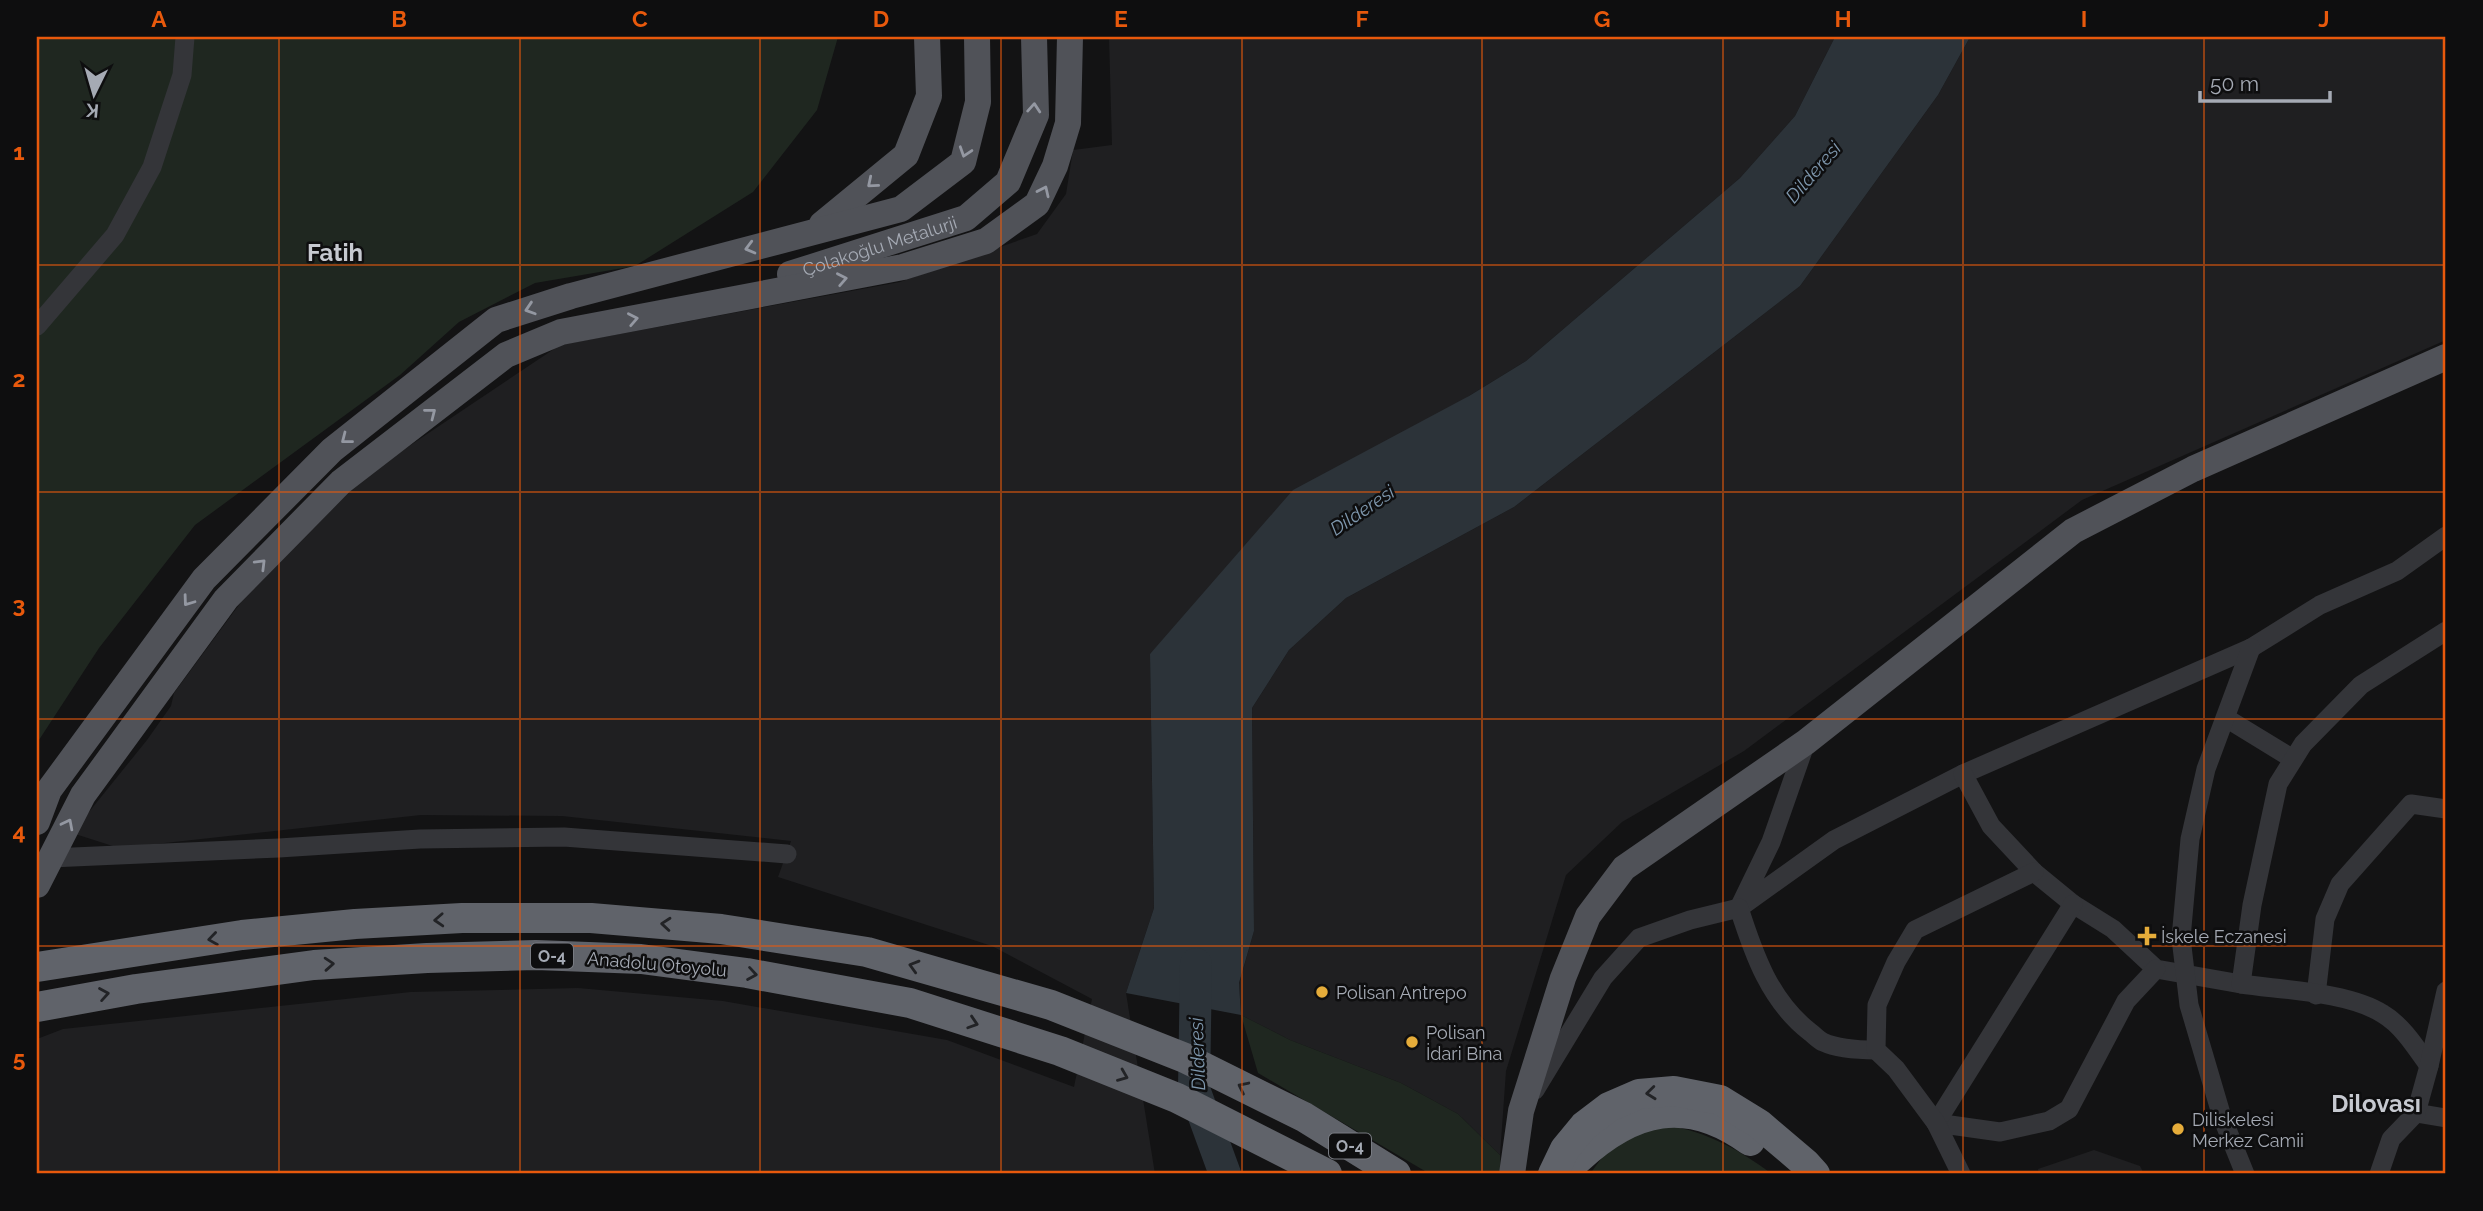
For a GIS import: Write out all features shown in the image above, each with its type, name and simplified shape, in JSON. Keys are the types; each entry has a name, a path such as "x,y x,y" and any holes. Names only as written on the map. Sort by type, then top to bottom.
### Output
{"highway":[{"name":"O-4","path":"37,967 242,935 355,924 462,918 591,918 721,929 867,952 1051,1005 1185,1058 1304,1117 1396,1174"},
{"name":"Anadolu Otoyolu","path":"37,1007 136,989 314,965 427,957 641,959 747,973 911,1003 1060,1051 1177,1098 1321,1171"},
{"path":"1553,1174 1565,1149 1584,1126 1609,1107 1639,1094 1674,1091 1720,1100 1759,1124 1815,1174"},
{"path":"1570,1174 1578,1159 1602,1137 1631,1121 1660,1113 1693,1114 1732,1128 1779,1161 1791,1174"}],"main road":[{"path":"816,230 906,155 929,96 927,37"},
{"name":"Çolakoğlu Metalurji","path":"37,822 49,790 204,579 332,450 495,320 571,296 901,209 963,162 978,102 977,37"},
{"name":"Çolakoğlu Metalurji","path":"679,310 966,218 1008,182 1036,115 1034,37"},
{"path":"37,885 83,795 226,599 341,482 506,355 561,332 903,267 986,241 1038,204 1055,166 1068,123 1069,37"},
{"path":"1512,1174 1521,1111 1563,978 1588,916 1624,868 1807,742 2073,531 2193,470 2446,357"}],"street":[{"path":"37,326 115,235 152,167 182,75 185,37"},
{"path":"1521,1111 1603,978 1639,938 1690,920 1739,908 1834,840 1963,774 2251,648 2319,605 2397,571 2446,537"},
{"path":"2241,984 2252,905 2278,783 2303,744 2361,685 2446,631"},
{"path":"2245,1174 2222,1116 2189,1005 2181,938 2190,839 2206,769 2251,648"},
{"path":"2226,718 2293,759"},
{"path":"1807,742 1771,842 1739,908 1753,950 1771,990 1792,1019 1823,1042 1860,1051 1876,1050 1896,1069 1936,1123 1961,1174"},
{"path":"1963,774 1991,826 2034,872 2073,904 2113,929 2155,969 2343,998 2384,1014 2412,1042 2429,1066"},
{"path":"2316,995 2325,919 2340,884 2411,804 2446,809"},
{"path":"50,858 421,839 564,837 787,854"},
{"path":"1876,1050 1877,1005 1896,962 1915,930 2034,872"},
{"path":"1936,1123 2073,904"},
{"path":"1936,1123 2000,1132 2049,1121 2069,1109 2126,1001 2155,969"},
{"path":"2379,1174 2391,1139 2416,1113 2446,992"},
{"path":"2416,1113 2446,1118"}],"shaded area":[{"path":"37,37 838,37 817,110 753,192 635,266 535,283 459,322 400,375 195,525 99,648 37,743"},
{"path":"1109,37 1835,37 1795,116 1740,178 1526,361 1469,396 1150,654 1154,908 1126,993 1155,1174 37,1174 37,1039 63,1029 411,992 578,988 723,1001 947,1040 1074,1087 1092,999 992,946 778,877 791,841 562,816 421,815 119,848 72,833 147,740 171,706 174,693 244,598 354,483 560,345 900,282 1037,234 1066,194 1073,150 1112,145"},
{"path":"1970,37 2446,37 2446,340 2082,500 1744,751 1622,822 1566,875 1506,1071 1500,1155 1458,1114 1401,1083 1290,1040 1241,1015 1239,984 1254,931 1252,708 1289,650 1346,598 1514,507 1800,286 1938,95"},
{"path":"1241,1015 1290,1040 1401,1083 1458,1114 1500,1155 1501,1174 1430,1174 1258,1073"},
{"path":"1667,1125 1722,1143 1772,1174 1590,1174 1607,1152 1622,1139 1640,1130"},
{"path":"2094,1150 2140,1166 2144,1174 2039,1174 2038,1169"}],"water":[{"path":"1835,37 1970,37 1938,95 1800,286 1514,507 1346,598 1289,650 1252,708 1254,931 1239,983 1241,1015 1126,993 1154,908 1150,654 1293,490 1469,396 1526,361 1740,178 1795,116"}],"waterway":[{"name":"Dilderesi","path":"1196,964 1194,1089 1225,1174"}],"place":[{"name":"İskele Eczanesi","path":"2147,936"},
{"name":"Polisan Antrepo","path":"1322,992"},
{"name":"Polisan İdari Bina","path":"1412,1042"},
{"name":"Diliskelesi Merkez Camii","path":"2178,1129"}],"district":[{"name":"Fatih","path":"335,252"},
{"name":"Dilovası","path":"2376,1103"}]}
